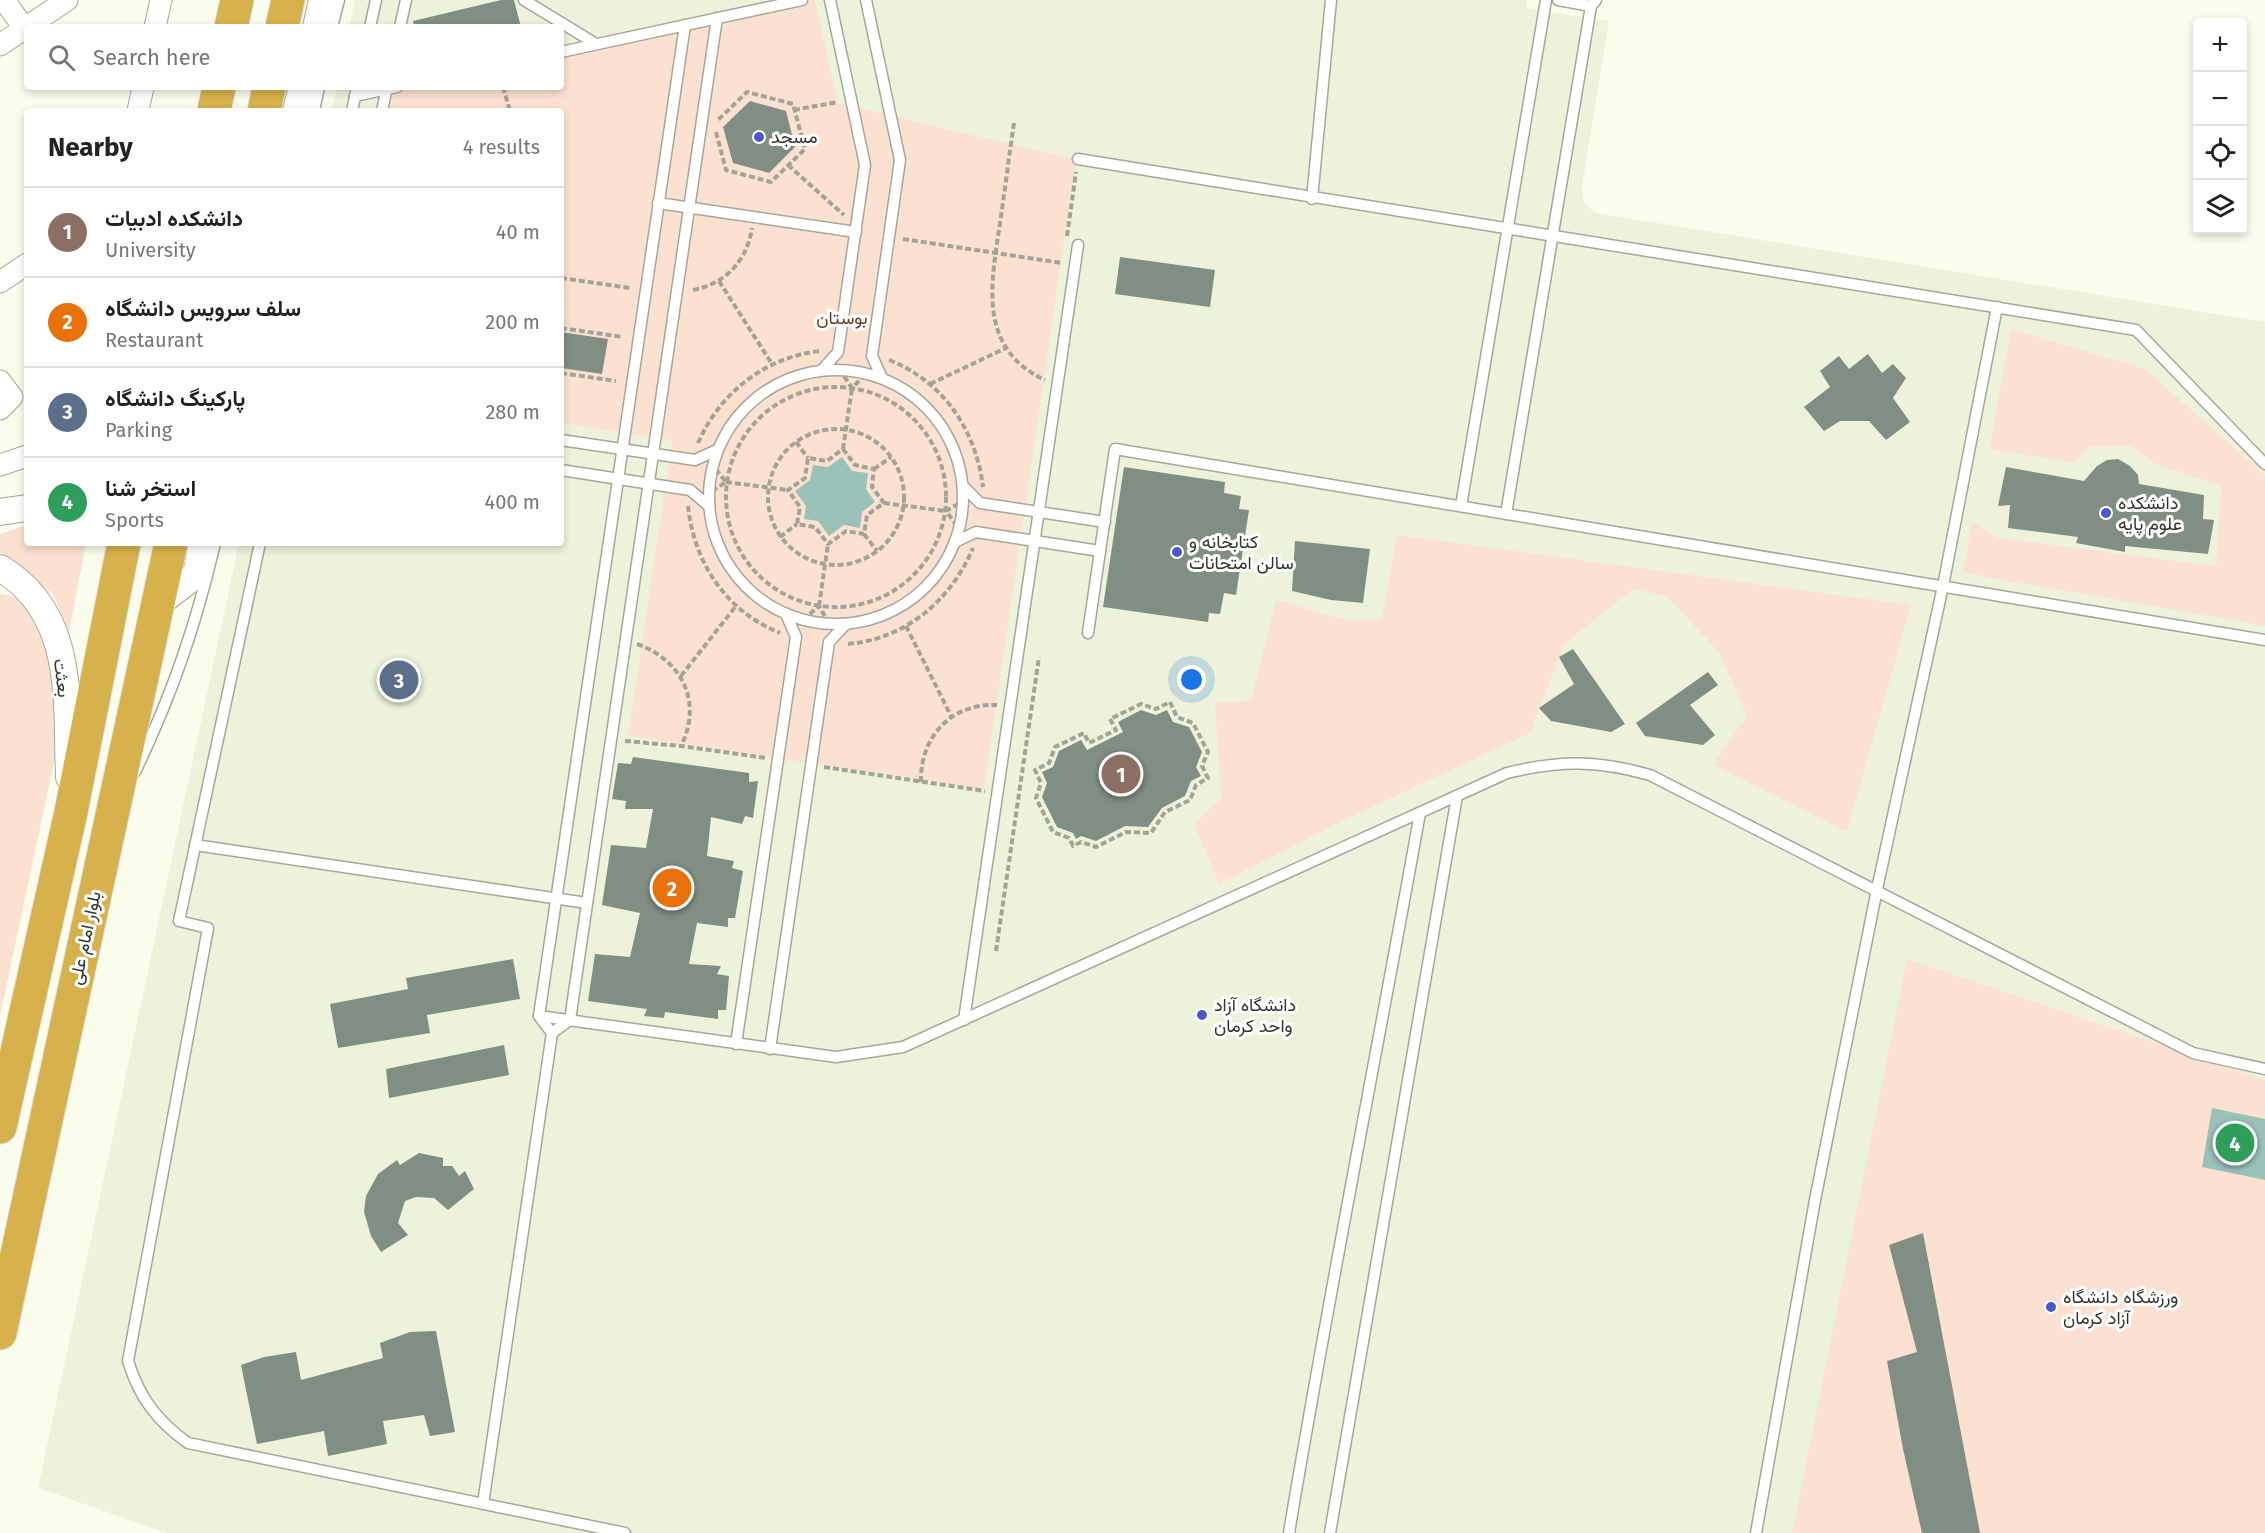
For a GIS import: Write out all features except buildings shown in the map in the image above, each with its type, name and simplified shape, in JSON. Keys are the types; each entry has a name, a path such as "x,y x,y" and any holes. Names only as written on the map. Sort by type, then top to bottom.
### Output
{"highway":[{"path":"232,24 237,0"},
{"path":"283,24 288,0"},
{"path":"215,108 218,90"},
{"path":"265,108 268,90"},
{"path":"0,1127 71,812 123,546"},
{"name":"بلوار امام علی","path":"0,1333 170,546"}],"street":[{"path":"0,45 24,28 4,0"},
{"path":"30,24 67,0"},
{"path":"156,24 160,0"},
{"path":"317,24 322,0"},
{"path":"139,108 142,90"},
{"path":"297,108 301,90"},
{"path":"0,282 24,266"},
{"path":"0,465 24,457"},
{"path":"0,512 24,508"},
{"path":"158,604 196,575 201,546"},
{"name":"بعثت","path":"0,567 22,581 48,614 64,670 71,812"}],"lane":[{"path":"334,24 339,0"},
{"path":"371,24 376,0"},
{"path":"401,24 406,0"},
{"path":"524,0 563,24"},
{"path":"564,51 802,0"},
{"path":"822,370 838,352 850,231 865,165 830,0"},
{"path":"866,0 900,160 872,356 882,378"},
{"path":"1312,198 1331,0"},
{"path":"1461,506 1546,0"},
{"path":"1506,514 1593,3 1558,0"},
{"path":"552,1033 570,1020 717,18"},
{"path":"564,24 596,44"},
{"path":"483,1504 552,1033 539,1016 685,25"},
{"path":"315,108 318,90"},
{"path":"383,108 389,90"},
{"path":"353,108 356,91"},
{"path":"1078,159 1507,231 1552,234 2136,330 2265,464"},
{"path":"658,203 850,231"},
{"path":"964,1020 1078,245"},
{"path":"1756,1533 1815,1200 1877,889 1943,586 1997,307"},
{"path":"822,370 840,370 867,373 882,378 916,397 934,416 955,449 966,494 960,536 936,576 912,599 884,615 846,624 829,624 803,620 786,614 761,600 732,571 716,540 704,495 709,460 738,415 758,396 782,381 822,370"},
{"path":"564,440 695,460 709,460"},
{"path":"1088,633 1115,449 2265,640"},
{"path":"564,470 690,490 704,495"},
{"path":"966,494 980,503 1105,522"},
{"path":"960,536 976,532 1100,551"},
{"path":"110,826 161,718 198,615 214,546"},
{"path":"259,546 179,921 208,928 128,1360 134,1381 156,1416 188,1443 625,1533"},
{"path":"736,1044 796,637 786,614"},
{"path":"770,1049 830,642 846,624"},
{"path":"539,1016 836,1057 903,1047 1507,773 1542,764 1578,762 1614,765 1650,775 1877,889 2193,1053 2265,1069"},
{"path":"1330,1533 1457,796"},
{"path":"1289,1533 1420,813"},
{"path":"195,845 587,903"}],"path":[{"path":"504,90 509,108"},
{"path":"836,90 841,113"},
{"path":"716,132 726,170 771,182 805,149 793,104 747,92 717,121"},
{"path":"794,110 839,101"},
{"path":"1014,123 995,253 992,311 1006,348 1027,371 1045,380"},
{"path":"788,165 846,217"},
{"path":"848,205 846,217 850,231"},
{"path":"693,290 719,281 733,270 744,255 750,238 752,216"},
{"path":"836,216 846,217"},
{"path":"900,239 1062,263"},
{"path":"564,278 630,288"},
{"path":"719,281 772,364"},
{"path":"564,328 623,338"},
{"path":"930,384 1006,348"},
{"path":"726,482 698,445 718,408 748,379 772,364 799,355 827,351 852,388"},
{"path":"796,442 808,458 827,461 843,449 852,388 883,358 908,369 930,384 960,418 973,444 983,488 966,494 946,511 884,503 867,515 864,534"},
{"path":"564,373 616,381"},
{"path":"820,388 852,388 867,391 896,404 929,437 942,465 946,511 937,542 930,556 896,590 882,598 851,607 819,606 775,590 742,557 726,513 726,482 729,467 742,438 769,410 805,391 820,388"},
{"path":"846,430 871,439 891,457 902,480 904,506 895,531 877,551 852,563 825,565 800,555 780,537 769,514 768,488 777,462 796,442 820,431 846,430"},
{"path":"843,449 855,465 874,469 891,457"},
{"path":"808,458 805,477 788,490 726,482 688,505 696,547 717,585 736,606 759,623 785,635 819,606"},
{"path":"874,469 872,487 884,503"},
{"path":"780,537 797,524 800,507 788,490"},
{"path":"797,524 815,527 828,544 819,606 841,644 854,643 881,637 906,626 931,609 960,575 974,548 960,536 946,511"},
{"path":"828,544 846,531 864,534 877,551"},
{"path":"681,676 736,606"},
{"path":"906,626 951,716"},
{"path":"632,642 657,652 670,662 681,676 688,693 691,711 688,729 681,746"},
{"path":"996,951 1039,657"},
{"path":"1170,702 1177,717 1193,723 1208,752 1202,766 1208,778 1196,784 1190,800 1165,813 1151,832 1126,832 1096,847 1081,842 1073,846 1069,838 1053,832 1036,798 1041,783 1035,770 1049,763 1054,747 1084,733 1089,743 1116,730 1110,719 1141,704 1156,709 1170,702"},
{"path":"921,782 922,763 927,745 937,729 951,716 969,708 997,705"},
{"path":"614,741 681,746 767,758"},
{"path":"824,756 823,767 1019,796"}],"shaded area":[{"name":"دانشگاه آزاد واحد کرمان","path":"355,0 1527,0 1526,8 1609,21 1582,187 1584,202 1595,213 2265,322 2265,1533 167,1533 38,1488 238,546 564,546 564,108 332,108 336,90 564,90 564,24 350,24"}],"green space":[{"name":"بوستان","path":"815,0 838,103 1076,160 984,789 628,736 672,440 564,423 564,108 385,108 388,90 564,90 564,52"},
{"path":"2011,329 2145,369 2265,475 2265,626 1963,573 1972,522 1998,538 2216,566 2221,486 2157,465 2131,446 2088,447 2074,463 1989,449"},
{"path":"24,526 24,546 85,546 69,632 53,594 0,552 0,534"},
{"path":"1397,535 1911,605 1847,832 1713,765 1747,716 1719,652 1666,596 1634,589 1565,643 1530,733 1346,819 1219,884 1194,824 1221,799 1215,703 1251,701 1276,600 1349,621 1382,619"},
{"path":"0,594 26,598 49,648 61,730 0,1016"},
{"name":"ورزشگاه دانشگاه آزاد کرمان","path":"1907,959 2265,1080 2265,1533 1792,1533"}],"water":[{"path":"842,457 852,471 868,473 866,489 875,502 862,512 860,528 844,525 829,536 818,521 804,519 806,506 795,491 810,480 813,465 828,467"},
{"path":"2212,1108 2265,1119 2265,1180 2202,1167"}],"place":[{"name":"مسجد","path":"759,137"},
{"name":"دانشکده علوم پایه","path":"2106,513"},
{"name":"کتابخانه و سالن امتحانات","path":"1177,552"},
{"name":"پارکینگ دانشگاه","path":"399,680"},
{"name":"دانشکده ادبیات","path":"1121,774"},
{"name":"سلف سرویس دانشگاه","path":"672,888"},
{"name":"دانشگاه آزاد واحد کرمان","path":"1202,1015"},
{"name":"استخر شنا","path":"2235,1143"},
{"name":"ورزشگاه دانشگاه آزاد کرمان","path":"2051,1307"}]}
